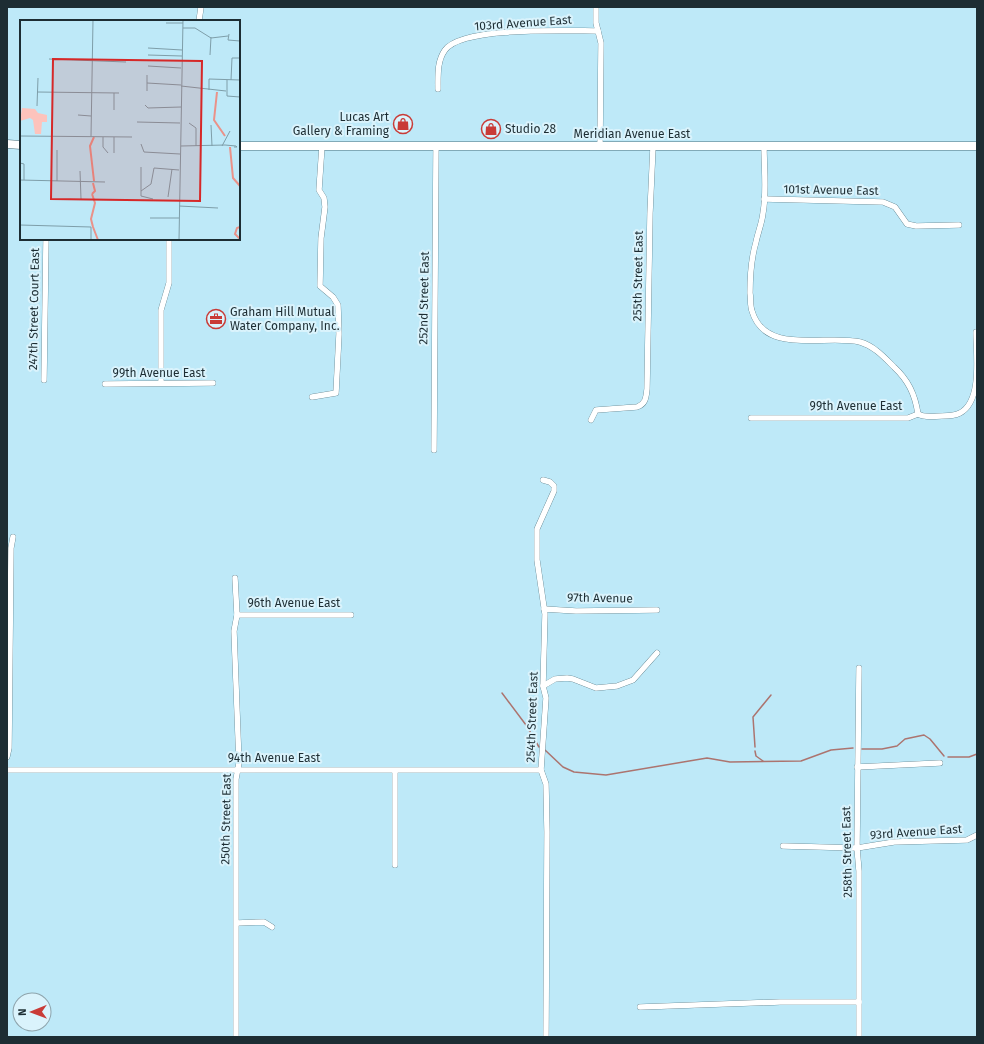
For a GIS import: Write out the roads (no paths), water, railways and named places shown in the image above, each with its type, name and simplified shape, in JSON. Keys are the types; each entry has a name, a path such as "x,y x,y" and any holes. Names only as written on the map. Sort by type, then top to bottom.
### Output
{"main road":[{"path":"7,144 20,144"},
{"name":"Meridian Avenue East","path":"240,146 977,146"}],"street":[{"path":"199,20 201,7"},
{"path":"596,7 598,31 601,43 600,145"},
{"name":"103rd Avenue East","path":"438,89 438,72 442,56 450,45 467,38 488,34 548,30 598,31"},
{"path":"312,397 336,393 338,377 338,305 320,286 321,238 325,207 324,198 319,190 322,146"},
{"path":"764,146 764,212 752,260 750,287 751,310 760,327 767,333 780,338 851,341 870,346 888,361 908,382 914,397 918,414"},
{"name":"252nd Street East","path":"434,450 436,147"},
{"name":"255th Street East","path":"591,420 594,412 599,408 637,406 642,404 645,400 647,389 650,213 653,147"},
{"name":"101st Avenue East","path":"764,199 887,203 895,207 907,224 916,226 959,225"},
{"name":"247th Street Court East","path":"44,380 46,240"},
{"path":"162,383 162,310 169,283 170,240"},
{"name":"99th Avenue East","path":"751,418 908,418 918,414 955,416 960,414 971,401 976,386 976,332"},
{"name":"99th Avenue East","path":"105,384 213,383"},
{"name":"254th Street East","path":"543,480 550,482 554,486 554,491 538,529 537,560 544,609 543,686 546,698 541,770 546,784 547,832 546,1037"},
{"path":"7,757 9,748 11,548 13,537"},
{"name":"250th Street East","path":"235,578 237,614 234,631 239,763 237,769 236,1037"},
{"name":"97th Avenue","path":"544,609 576,611 656,610"},
{"name":"96th Avenue East","path":"237,614 351,615"},
{"path":"543,686 555,679 573,678 596,688 617,686 633,680 657,653"},
{"name":"258th Street East","path":"859,668 857,767 857,848 859,871 859,1037"},
{"path":"857,767 940,763"},
{"name":"94th Avenue East","path":"7,770 541,770"},
{"path":"395,770 395,865"},
{"name":"93rd Avenue East","path":"783,846 857,848 894,842 967,840 977,835"},
{"path":"237,923 264,922 272,927"},
{"path":"640,1007 780,1002 859,1002"}],"waterway":[{"path":"502,693 526,725 539,747"},
{"path":"755,747 753,717 771,695"},
{"path":"862,749 882,749 897,746 905,739 924,735 930,739 944,756"},
{"path":"545,750 563,767 574,772 606,775 707,758 730,762 801,761 831,750 853,748"},
{"path":"755,751 756,756 763,761"},
{"path":"948,757 969,757 977,754"}],"place":[{"name":"Lucas Art Gallery & Framing","path":"403,124"},
{"name":"Studio 28","path":"491,129"},
{"name":"Graham Hill Mutual Water Company, Inc.","path":"216,319"}]}
